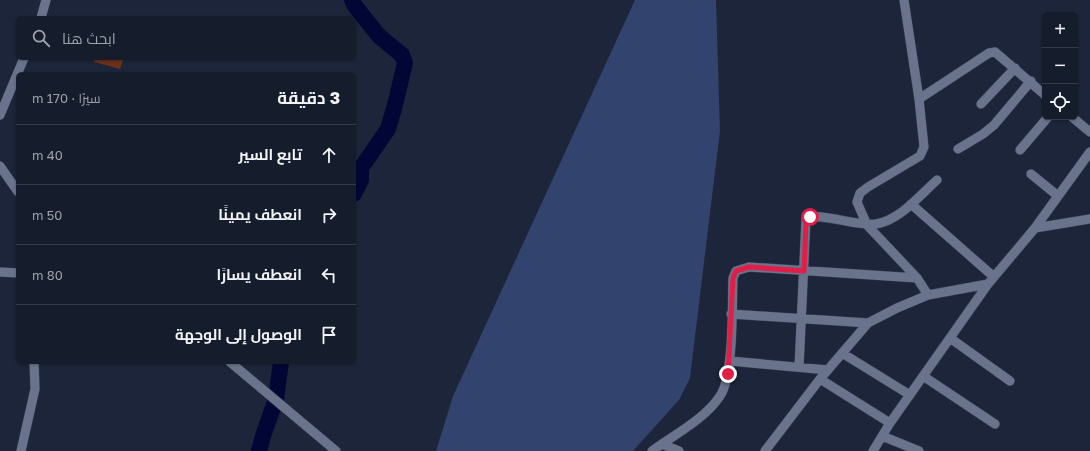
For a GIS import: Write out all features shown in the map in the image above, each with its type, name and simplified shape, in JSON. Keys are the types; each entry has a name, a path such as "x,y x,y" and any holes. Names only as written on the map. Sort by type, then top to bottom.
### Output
{"street":[{"path":"42,16 46,0"},
{"path":"904,0 919,99 924,146 920,156 860,193 857,202 867,225 917,278 928,295"},
{"path":"919,99 989,53 995,52 1042,91"},
{"path":"18,72 23,60"},
{"path":"981,104 1015,68"},
{"path":"0,115 16,77"},
{"path":"958,149 983,134 994,125 1031,81"},
{"path":"1020,150 1045,120"},
{"path":"1076,120 1090,132"},
{"path":"873,451 890,423 988,284 1035,228 1090,152"},
{"path":"0,166 16,189"},
{"path":"1030,174 1058,196"},
{"path":"799,367 806,219 815,217 867,225 884,222 894,218 937,180"},
{"path":"911,204 994,277"},
{"path":"1035,228 1090,219"},
{"path":"652,451 701,417 721,395 726,384 730,361 733,278 736,271 749,267 917,278"},
{"path":"0,272 16,273"},
{"path":"765,451 820,379 868,323 897,308 928,295 988,284"},
{"path":"731,314 868,323"},
{"path":"950,338 1010,381"},
{"path":"842,353 910,395"},
{"path":"730,361 828,370"},
{"path":"22,451 35,389 34,364"},
{"path":"232,364 336,451"},
{"path":"923,376 995,424"},
{"path":"820,379 890,423"},
{"path":"882,436 919,451"},
{"path":"662,444 679,451"}],"shaded area":[{"path":"635,0 716,0 720,131 690,378 679,400 633,451 436,451 453,396"}],"building":[{"path":"94,60 123,60 120,69 94,62"}],"waterway":[{"path":"352,0 355,6 379,36 402,55 405,63 388,129 361,168 361,180 356,190"},
{"path":"259,451 276,399 281,364"}],"route":[{"path":"728,374 730,361 733,278 736,271 749,267 804,271 806,219 810,217"}]}
